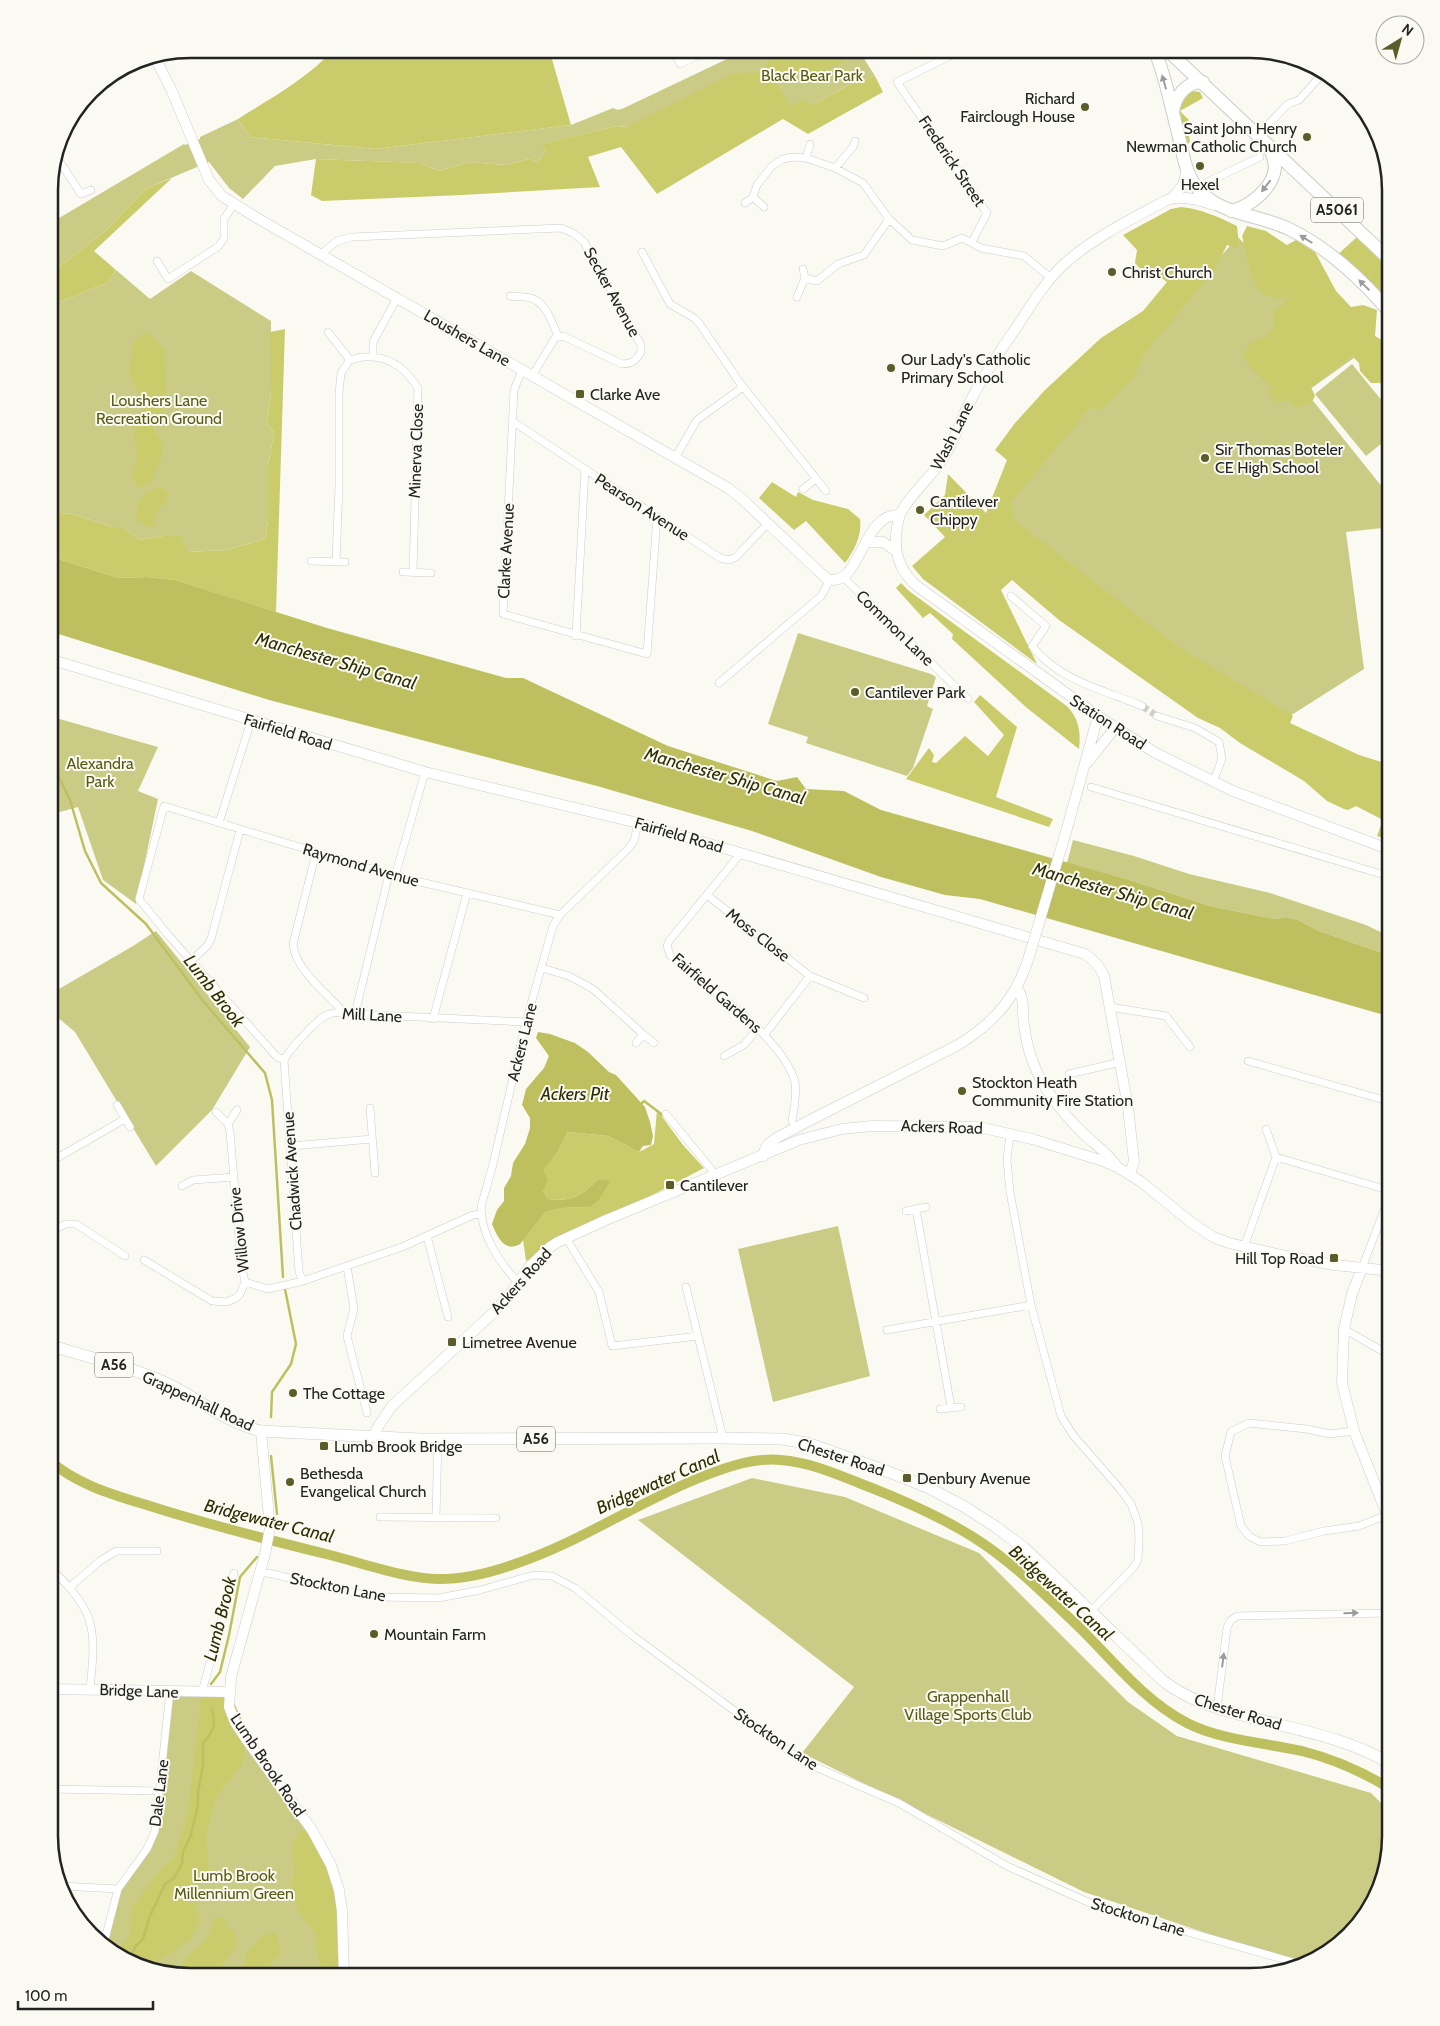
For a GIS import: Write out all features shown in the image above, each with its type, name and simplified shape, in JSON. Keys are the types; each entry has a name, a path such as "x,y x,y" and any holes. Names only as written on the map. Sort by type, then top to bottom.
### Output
{"highway":[{"name":"A5061","path":"1157,58 1187,170 1197,187 1225,208 1277,224 1304,237 1334,258 1357,278 1382,304"},
{"name":"A5061","path":"1176,58 1382,253"},
{"path":"1173,115 1176,101 1181,92 1191,84 1203,82"},
{"path":"1225,208 1249,203 1268,185 1275,167 1269,146"}],"main road":[{"name":"Grappenhall Road","path":"58,1348 163,1382 230,1419 261,1431"},
{"name":"Chester Road","path":"261,1431 438,1439 723,1438 782,1439 807,1443 929,1488 966,1507 1024,1548 1173,1688 1198,1702 1326,1736 1359,1748 1382,1760"}],"street":[{"path":"677,58 680,64 692,58"},
{"name":"Frederick Street","path":"946,58 898,82 987,213 972,242"},
{"name":"Loushers Lane","path":"157,62 202,165 213,185 222,196 728,488 768,523 819,573 830,580"},
{"path":"1258,135 1288,104 1299,100 1317,80"},
{"path":"835,168 853,147 855,141"},
{"path":"806,158 810,144"},
{"path":"745,203 753,197 757,185 772,166 783,159 794,157 806,158 835,168 864,183 889,219 912,240 943,246 962,238 981,248 1024,256 1051,278"},
{"path":"1197,187 1260,157"},
{"path":"60,163 81,194 91,190"},
{"path":"1172,198 1183,185 1187,170"},
{"path":"753,197 764,207"},
{"path":"1172,198 1190,199 1225,208"},
{"name":"Wash Lane","path":"900,515 909,500 936,470 949,449 969,402 987,370 1051,278 1072,258 1098,240 1172,198"},
{"path":"157,261 168,279 219,246 224,238 224,218 234,204"},
{"path":"806,278 817,281 838,264 864,255 889,219"},
{"name":"Secker Avenue","path":"321,254 337,241 352,237 561,228 573,233 584,242 641,345 641,352 634,362 622,364 563,336 558,336"},
{"path":"642,252 670,304 699,323 743,387 826,491"},
{"path":"796,297 806,278 803,269"},
{"path":"510,296 530,298 538,301 544,307 558,336 532,376"},
{"path":"373,357 373,342 397,298"},
{"path":"328,332 350,360 341,373 339,393 339,486 336,562"},
{"name":"Minerva Close","path":"350,360 362,357 383,358 408,372 418,388 414,572"},
{"name":"Clarke Avenue","path":"522,370 514,390 503,614 576,636 647,654 657,517"},
{"path":"676,458 697,420 743,387"},
{"name":"Pearson Avenue","path":"512,421 720,558 729,560 736,557 768,523"},
{"path":"576,636 584,469"},
{"path":"803,488 816,479"},
{"path":"719,683 821,596 830,580 843,577 855,562 880,520 891,515 900,515"},
{"name":"Station Road","path":"900,515 895,535 896,551 906,574 917,586 1115,728 1154,752 1213,782 1258,801 1382,847"},
{"path":"866,542 883,542 896,551"},
{"path":"311,561 345,562"},
{"path":"402,572 431,573"},
{"name":"Common Lane","path":"843,577 968,699"},
{"path":"1011,596 1046,626 1032,646 1042,658 1072,678 1142,706"},
{"name":"Fairfield Road","path":"58,661 251,721 425,772 638,823 1085,954 1100,967 1104,976 1121,1062 1134,1156 1134,1165 1130,1174"},
{"path":"764,1156 764,1149 767,1145 791,1130 958,1045 979,1032 995,1017 1017,988 1024,973 1086,765 1088,748 1098,716"},
{"path":"1157,716 1196,728 1219,742 1222,759 1213,782"},
{"path":"219,823 251,721"},
{"path":"1086,765 1095,751 1115,728"},
{"path":"355,1014 392,875 425,772"},
{"path":"1091,787 1382,874"},
{"name":"Raymond Avenue","path":"192,960 139,899 164,806 392,875 560,915"},
{"name":"Ackers Lane","path":"518,1282 504,1266 489,1240 481,1214 485,1188 493,1164 526,1022 553,926 560,915 629,848 634,841 638,823"},
{"path":"240,830 211,939 207,946 192,960 270,1050 277,1057 284,1060"},
{"path":"316,853 293,944 294,954 301,966 343,1011"},
{"name":"Fairfield Gardens","path":"741,853 669,941 668,951 670,955 758,1028 788,1063 795,1084 792,1120"},
{"path":"433,1018 467,893"},
{"name":"Moss Close","path":"707,895 810,976 864,998"},
{"path":"542,968 569,976 593,988 654,1043"},
{"path":"764,1034 810,976"},
{"name":"Ackers Road","path":"1017,988 1022,998 1029,1050 1038,1074 1052,1098 1068,1119 1111,1157 1119,1168"},
{"path":"1110,1007 1166,1016 1190,1047"},
{"name":"Mill Lane","path":"284,1060 288,1052 316,1021 328,1014 343,1011 355,1014 526,1022"},
{"path":"724,1056 744,1045 758,1028"},
{"path":"636,1043 643,1034"},
{"name":"Chadwick Avenue","path":"284,1060 283,1070 291,1146 299,1272 303,1281"},
{"path":"1248,1061 1382,1099"},
{"path":"1069,1074 1121,1062"},
{"path":"118,1105 130,1127"},
{"path":"370,1108 375,1173"},
{"path":"216,1112 228,1124 237,1110"},
{"path":"666,1114 716,1175"},
{"path":"58,1157 125,1119"},
{"name":"Willow Drive","path":"228,1124 240,1262 245,1282"},
{"name":"Ackers Road","path":"373,1437 378,1425 392,1406 492,1314 539,1256 550,1247 566,1238 799,1140 842,1129 894,1125 955,1126 979,1127 1010,1134 1066,1149 1119,1168 1130,1174 1192,1223 1213,1237 1244,1247 1302,1259 1382,1269"},
{"path":"1244,1247 1276,1157 1266,1129"},
{"path":"1010,1134 1007,1160 1008,1180 1031,1305 1061,1416 1066,1425 1120,1488 1131,1504 1138,1523 1138,1560 1133,1568 1091,1612"},
{"path":"291,1146 372,1139"},
{"path":"1276,1157 1382,1188"},
{"name":"Willow Drive","path":"182,1186 193,1180 234,1177"},
{"path":"906,1211 926,1206"},
{"path":"916,1209 951,1408"},
{"path":"144,1260 212,1300 227,1302 240,1294 245,1282 268,1289 303,1281 427,1236 473,1215 481,1214"},
{"path":"1382,1215 1352,1294 1344,1329 1342,1383 1354,1431 1382,1502"},
{"path":"58,1228 65,1224 76,1224 125,1256"},
{"path":"427,1236 448,1317"},
{"path":"566,1238 599,1292 612,1346 698,1336"},
{"path":"347,1266 354,1309 347,1336 367,1412"},
{"path":"686,1287 723,1438"},
{"path":"887,1330 1031,1305"},
{"path":"1344,1329 1382,1352"},
{"path":"940,1408 961,1406"},
{"path":"1354,1431 1330,1434 1307,1429 1249,1423 1231,1432 1225,1456 1242,1526 1249,1536 1260,1542 1285,1541 1324,1531 1359,1526 1382,1517"},
{"name":"Lumb Brook Road","path":"261,1431 271,1522 260,1572 231,1677 230,1707 235,1722 312,1830 331,1865 339,1890 342,1911 344,1968"},
{"path":"436,1517 438,1439"},
{"path":"380,1517 496,1518"},
{"path":"70,1587 100,1561 116,1552 157,1551"},
{"name":"Stockton Lane","path":"260,1572 328,1588 379,1597 439,1598 480,1590 534,1575 552,1576 575,1588 633,1636 804,1762 899,1803 1007,1866 1096,1906 1291,1961"},
{"path":"202,1692 234,1573"},
{"path":"58,1576 70,1587 89,1619 92,1648 90,1689"},
{"path":"1217,1708 1227,1628 1230,1621 1237,1616 1382,1613"},
{"name":"Bridge Lane","path":"58,1688 229,1692"},
{"name":"Dale Lane","path":"105,1938 118,1889 152,1841 155,1831 170,1692"},
{"path":"58,1789 159,1791"},
{"path":"68,1886 118,1889"}],"green space":[{"path":"552,58 571,125 376,149 250,137 238,119 301,78 324,59"},
{"name":"Black Bear Park","path":"729,58 864,58 875,76 851,84 813,105 790,107 777,81 627,127 617,126 542,144 546,151 537,162 529,159 505,165 469,162 439,171 420,163 316,159 275,166 243,199 229,188 209,162 147,188 105,231 58,266 58,219 184,144 200,139 200,137 238,119 250,137 376,149 571,125 613,108 618,110"},
{"path":"770,58 845,58 842,64 811,74 796,71 777,81 790,106 803,100 813,105 851,84 875,76 883,92 808,134 783,119 657,194 621,147 588,157 600,187 322,201 311,195 316,159 420,163 439,171 469,162 505,165 529,159 537,162 546,151 541,144 617,126 627,127 732,74 762,72"},
{"path":"1191,91 1200,92 1203,98 1180,111 1189,120 1187,122 1190,142 1188,144 1179,116 1181,100"},
{"path":"172,178 94,251 116,270 107,283 58,304 58,266 105,231 147,188"},
{"path":"1181,207 1196,210 1237,226 1239,245 1235,248 1227,245 1215,269 1144,354 1134,377 1101,410 1090,408 1011,502 1014,520 1180,648 1293,716 1290,723 1359,755 1382,762 1382,819 1356,806 1348,810 1327,801 1304,781 1240,743 1220,728 1198,718 1059,620 1012,580 1001,590 1037,664 923,579 912,566 945,537 924,515 945,495 948,474 986,513 1007,460 995,450 1015,423 1045,390 1101,338 1143,311 1167,282 1157,275 1149,279 1135,263 1137,250 1123,235 1171,209"},
{"path":"1247,226 1266,231 1287,245 1296,240 1315,252 1336,291 1351,307 1363,305 1377,310 1375,336 1382,340 1382,386 1380,383 1371,383 1360,371 1359,363 1352,356 1311,387 1315,396 1312,402 1298,408 1288,400 1277,402 1271,396 1268,390 1273,388 1250,367 1243,354 1251,342 1267,336 1273,329 1274,312 1289,297 1277,298 1265,295 1260,291 1249,268 1242,236"},
{"name":"Sir Thomas Boteler CE High School","path":"1238,237 1354,358 1306,392 1382,487 1382,528 1346,532 1364,669 1282,721 1010,531 1005,505 1020,478"},
{"path":"1357,237 1382,255 1382,307 1334,258"},
{"name":"Loushers Lane Recreation Ground","path":"116,270 150,299 191,271 271,321 271,391 267,424 274,432 268,466 268,522 265,539 227,550 187,552 163,536 140,540 122,527 112,527 72,514 58,513 58,304 107,283"},
{"path":"285,329 276,612 175,580 147,577 118,578 58,559 58,513 72,514 112,527 122,527 140,540 163,536 182,536 187,552 227,550 265,539 268,522 268,466 274,432 267,424 271,391 270,332"},
{"path":"145,332 165,349 166,404 161,415 154,418 144,410 142,398 129,374 133,343"},
{"path":"1352,364 1382,401 1382,443 1366,456 1315,394"},
{"path":"140,423 149,423 163,443 162,456 150,484 138,488 132,475 137,461 134,429"},
{"path":"772,482 796,497 798,492 813,500 848,509 860,519 860,531 857,542 845,563 806,521 794,530 759,498"},
{"path":"159,487 167,491 168,500 155,515 155,526 150,528 136,520 139,502 144,495"},
{"path":"901,583 909,591 1068,707 1075,717 1078,726 1080,737 1079,749 1027,708 952,639 953,634 930,613 923,618 896,588"},
{"name":"Cantilever Park","path":"798,633 936,677 927,706 933,709 913,768 907,776 806,743 808,737 768,724"},
{"path":"980,695 1017,727 996,797 1053,819 1049,827 906,779 929,748 934,755 932,762 936,763 965,736 988,756 1004,735 974,702"},
{"name":"Alexandra Park","path":"58,719 158,747 138,791 158,799 136,904 103,880 78,807 58,813"},
{"path":"1382,823 1382,838 1377,836"},
{"path":"1073,840 1134,856 1189,874 1270,893 1366,925 1382,933 1382,953 1319,931 1298,920 1286,917 1275,919 1210,906 1133,881 1067,863"},
{"path":"156,931 250,1047 212,1110 156,1166 75,1032 58,1018 58,990"},
{"path":"657,1110 683,1145 704,1168 526,1261 523,1240 546,1212 562,1208 590,1207 609,1182 598,1179 587,1190 576,1196 564,1200 548,1199 543,1191 542,1170 558,1152 568,1132 608,1136 639,1152 654,1144"},
{"path":"838,1226 870,1376 773,1402 738,1249"},
{"name":"Grappenhall Village Sports Club","path":"752,1478 845,1497 979,1553 1128,1702 1177,1736 1371,1793 1382,1804 1382,1836 1378,1870 1365,1902 1344,1930 1331,1941 1316,1951 1291,1962 1084,1892 802,1753 854,1687 638,1520"},
{"name":"Lumb Brook Millennium Green","path":"170,1691 229,1692 257,1752 321,1845 344,1968 181,1968 147,1961 131,1955 116,1946 105,1938 118,1889 152,1841"},
{"path":"202,1692 229,1692 230,1707 246,1739 242,1765 216,1797 206,1833 209,1876 191,1892 201,1921 189,1941 154,1963 131,1955 120,1948 130,1936 132,1907 162,1868 173,1860 187,1819"},
{"path":"312,1830 338,1885 345,1960 342,1968 322,1967 317,1954 316,1934 300,1913 291,1883 295,1870 291,1848 299,1831"},
{"path":"215,1917 226,1920 228,1928 235,1931 236,1947 220,1968 180,1968 188,1956 207,1939"},
{"path":"276,1932 281,1954 264,1968 244,1968 246,1953 262,1936"}],"water":[{"name":"Manchester Ship Canal","path":"58,559 118,578 147,577 175,580 327,628 506,678 523,678 668,746 777,781 797,777 806,789 844,791 881,810 1133,881 1210,906 1275,919 1286,917 1298,920 1319,931 1382,953 1382,1014 980,899 945,895 881,877 752,831 597,786 269,700 58,634"},
{"name":"Ackers Pit","path":"538,1032 550,1034 575,1043 588,1052 609,1072 616,1075 645,1107 653,1136 651,1145 643,1146 639,1152 608,1136 568,1132 558,1152 543,1170 548,1179 543,1191 548,1199 564,1200 581,1194 598,1179 610,1181 599,1200 590,1207 562,1208 546,1212 520,1244 510,1246 502,1242 492,1224 497,1210 504,1201 504,1188 511,1176 513,1163 525,1144 530,1128 530,1118 522,1105 526,1089 544,1068 549,1056 536,1038"}],"waterway":[{"name":"Lumb Brook","path":"58,775 70,800 85,851 101,883 146,924 203,1001 265,1073 272,1100 283,1277"},
{"path":"641,1104 644,1101 664,1116"},
{"name":"Lumb Brook","path":"271,1417 272,1392 291,1364 296,1344 285,1289"},
{"path":"271,1456 277,1514"},
{"name":"Bridgewater Canal","path":"58,1467 96,1488 172,1513 384,1570 439,1579 467,1577 485,1573 536,1556 559,1547 671,1490 726,1468 759,1460 781,1460 801,1463 840,1475 917,1507 946,1521 988,1547 1042,1592 1157,1704 1187,1723 1228,1737 1302,1751 1325,1758 1382,1784"},
{"name":"Lumb Brook","path":"211,1684 220,1672 240,1577 257,1557"},
{"name":"Lumb Brook","path":"131,1955 143,1939 150,1916 165,1884 174,1878 182,1864 183,1852 191,1835 198,1805 198,1792 203,1766 203,1743 213,1728 212,1709"}],"tunnel":[{"path":"1142,706 1157,716"}],"place":[{"name":"Richard Fairclough House","path":"1085,107"},
{"name":"Saint John Henry Newman Catholic Church","path":"1307,137"},
{"name":"Hexel","path":"1200,166"},
{"name":"Christ Church","path":"1112,272"},
{"name":"Our Lady's Catholic Primary School","path":"891,368"},
{"name":"Clarke Ave","path":"580,394"},
{"name":"Sir Thomas Boteler CE High School","path":"1205,458"},
{"name":"Cantilever Chippy","path":"920,510"},
{"name":"Cantilever Park","path":"855,692"},
{"name":"Stockton Heath Community Fire Station","path":"962,1091"},
{"name":"Cantilever","path":"670,1185"},
{"name":"Hill Top Road","path":"1334,1258"},
{"name":"Limetree Avenue","path":"452,1342"},
{"name":"The Cottage","path":"293,1393"},
{"name":"Lumb Brook Bridge","path":"324,1446"},
{"name":"Denbury Avenue","path":"907,1478"},
{"name":"Bethesda Evangelical Church","path":"290,1482"},
{"name":"Mountain Farm","path":"374,1634"}]}
